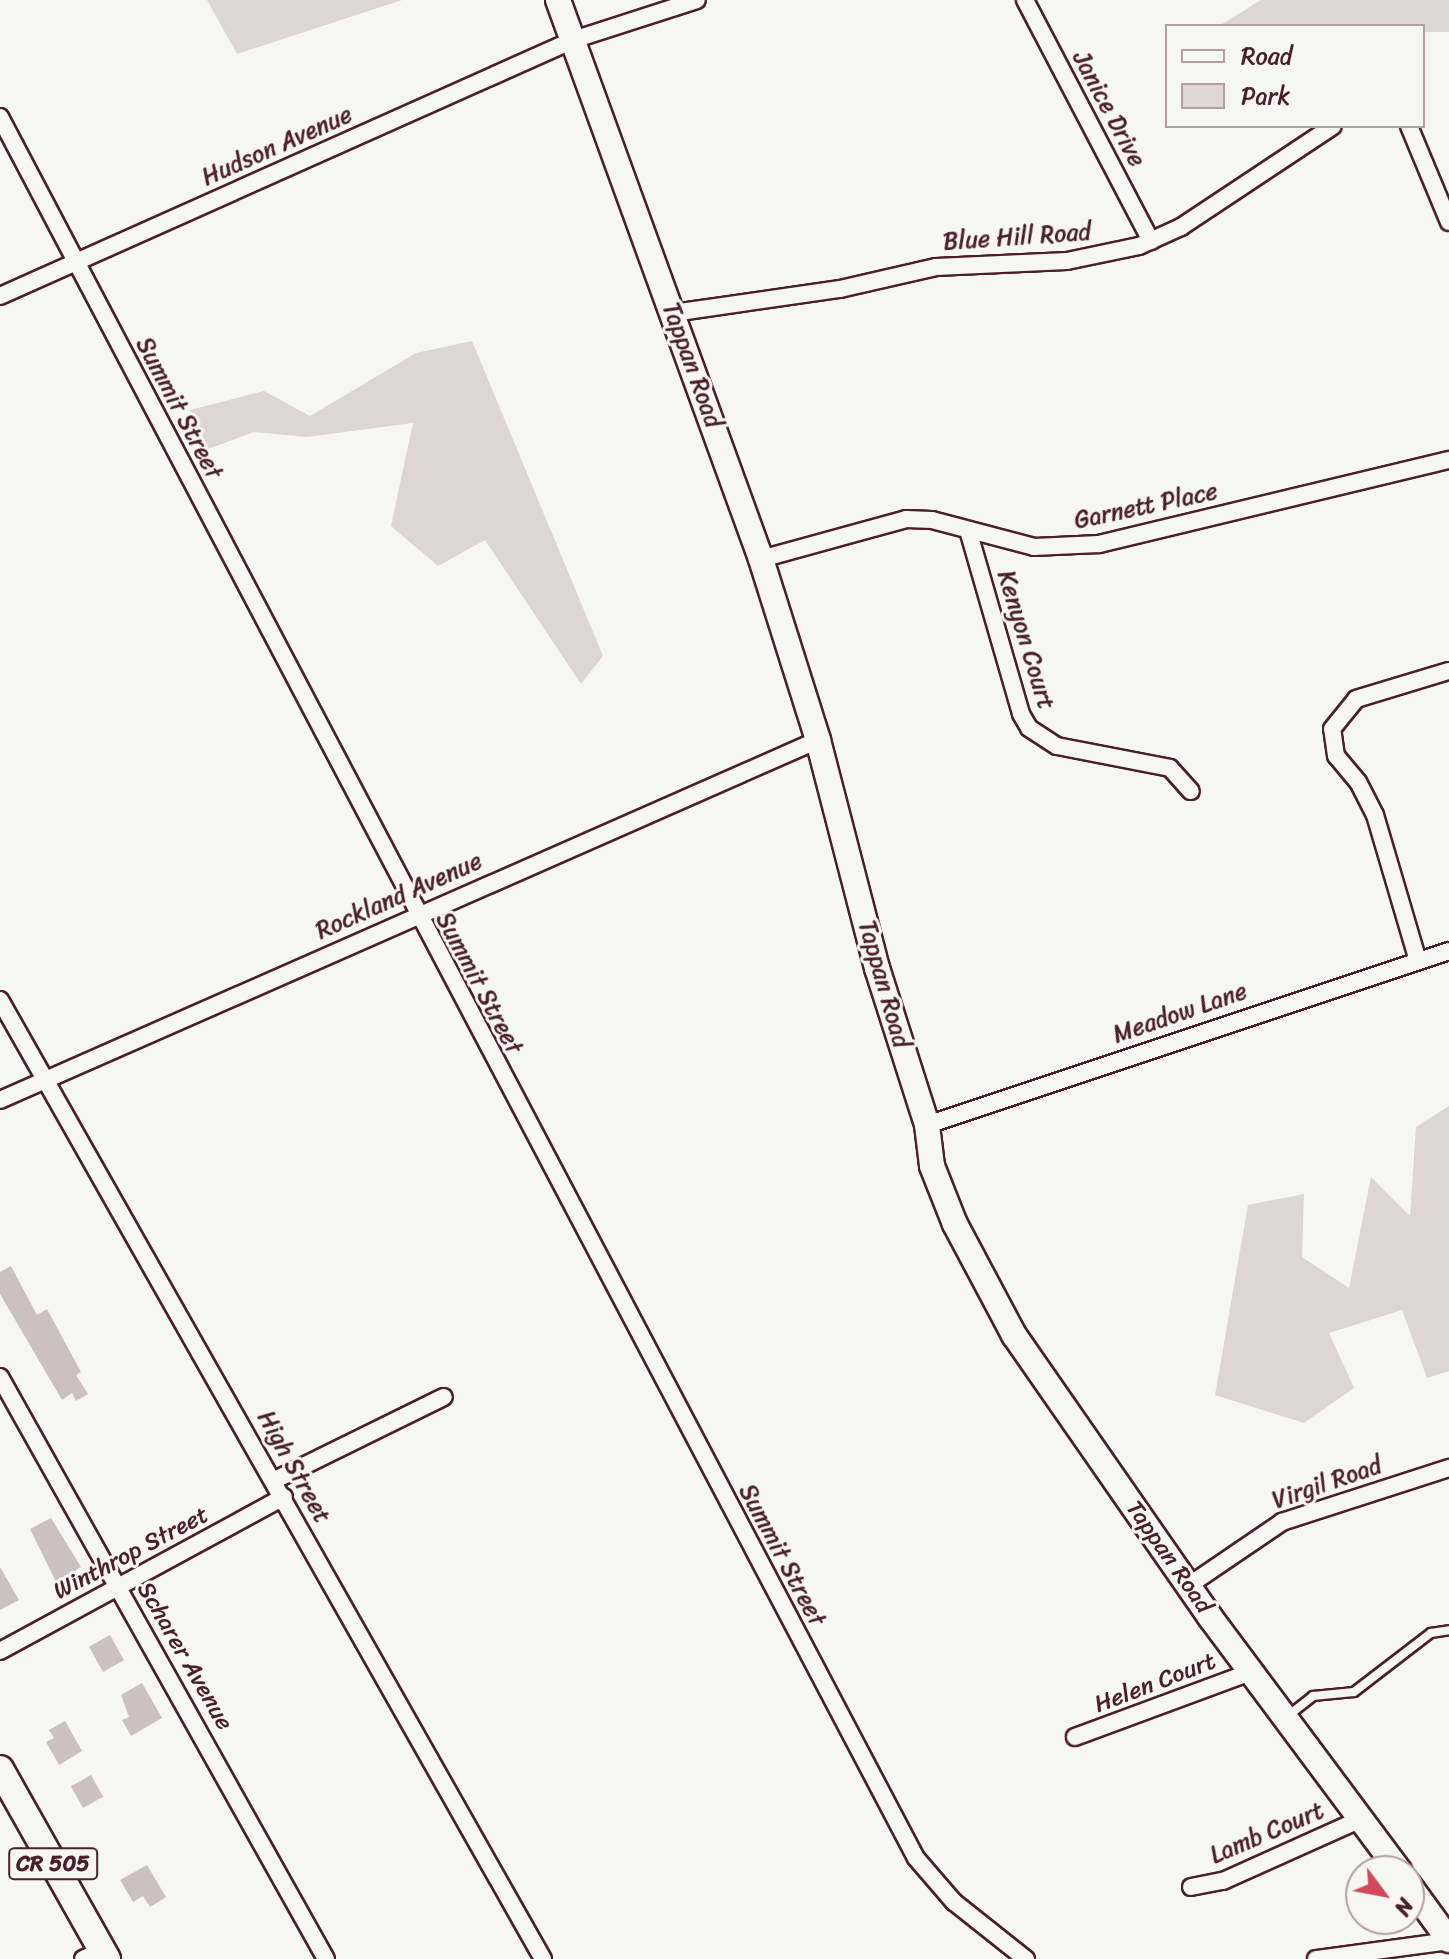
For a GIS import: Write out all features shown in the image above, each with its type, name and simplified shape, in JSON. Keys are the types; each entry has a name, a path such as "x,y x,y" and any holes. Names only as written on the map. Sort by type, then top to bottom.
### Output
{"main road":[{"name":"CR 505","path":"0,1769 97,1956"}],"street":[{"name":"Tappan Road","path":"558,0 761,559 818,740 877,968 927,1125 932,1166 983,1280 1014,1335 1188,1586 1387,1855"},
{"name":"Hudson Avenue","path":"0,296 573,40 697,0"},
{"name":"Janice Drive","path":"1025,0 1151,241"},
{"name":"Summit Street","path":"0,117 416,914 923,1867 954,1902 1026,1959"},
{"name":"Blue Hill Road","path":"673,313 840,289 936,267 1104,256 1151,241 1330,128"},
{"path":"1410,128 1449,222"},
{"name":"Garnett Place","path":"761,559 880,522 932,520 1034,547 1099,544 1449,460"},
{"name":"Kenyon Court","path":"968,530 1021,714 1029,728 1057,746 1170,768 1191,791"},
{"path":"1418,961 1375,815 1358,782 1336,756 1332,729 1356,699 1449,671"},
{"name":"Rockland Avenue","path":"0,1100 416,914 818,740"},
{"name":"Meadow Lane","path":"927,1125 1449,951"},
{"name":"High Street","path":"0,1000 275,1480 543,1959"},
{"name":"Scharer Avenue","path":"0,1377 326,1959"},
{"path":"275,1480 444,1397"},
{"name":"Virgil Road","path":"1188,1586 1282,1522 1449,1468"},
{"name":"Winthrop Street","path":"0,1651 284,1497"},
{"name":"Helen Court","path":"1075,1737 1251,1672"},
{"name":"Lamb Court","path":"1191,1887 1223,1881 1361,1819"},
{"path":"1316,1959 1446,1931 1425,1905"}],"lane":[{"path":"1285,1718 1313,1696 1354,1692 1431,1633 1449,1630"}],"green space":[{"path":"207,0 402,0 237,54"},
{"path":"1261,0 1449,0 1449,32 1425,32 1425,24 1222,24"},
{"path":"472,341 603,656 581,684 485,540 438,566 391,526 413,423 307,437 254,432 203,451 190,410 264,391 310,416 416,353"},
{"path":"1449,1106 1449,1371 1427,1378 1402,1310 1329,1333 1354,1388 1304,1423 1215,1395 1248,1205 1304,1194 1302,1257 1349,1288 1371,1177 1410,1216 1416,1127"}],"building":[{"path":"11,1266 37,1315 47,1309 81,1372 76,1375 88,1394 76,1401 72,1393 62,1400 0,1294 0,1272"},
{"path":"51,1518 81,1567 56,1582 30,1529"},
{"path":"0,1567 19,1600 0,1610"},
{"path":"110,1635 124,1660 103,1672 89,1647"},
{"path":"142,1683 162,1718 131,1736 122,1720 129,1717 121,1695"},
{"path":"65,1721 82,1751 59,1765 46,1742 54,1738 49,1730"},
{"path":"91,1775 103,1797 83,1808 71,1786"},
{"path":"147,1865 166,1897 150,1907 143,1896 133,1902 120,1880"}]}
